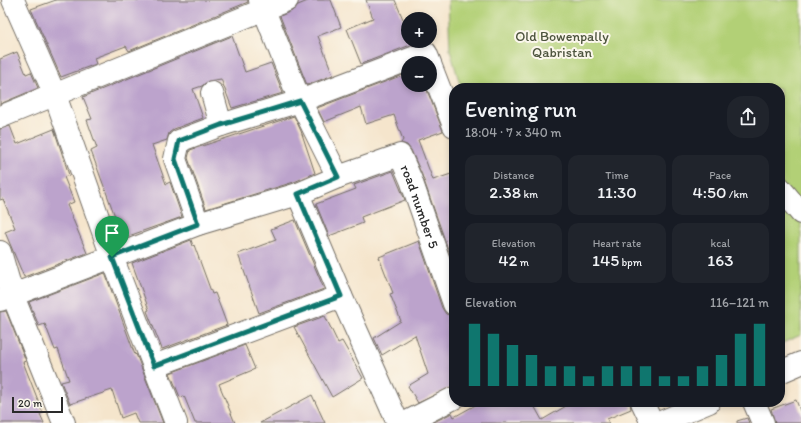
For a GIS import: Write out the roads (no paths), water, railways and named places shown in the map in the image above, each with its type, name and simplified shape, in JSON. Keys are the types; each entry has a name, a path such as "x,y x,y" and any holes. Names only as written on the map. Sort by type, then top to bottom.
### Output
{"street":[{"path":"0,117 55,95 262,4 287,0"},
{"path":"11,2 55,95 112,257 176,423"},
{"path":"6,298 198,224 298,194 338,177 300,101 262,4"},
{"path":"418,56 426,53 427,56"},
{"path":"198,224 175,159 179,141 221,125 300,101 401,63"},
{"path":"437,81 449,113"},
{"path":"212,93 221,125"},
{"name":"road number 5","path":"338,177 400,155 411,180 449,290"},
{"path":"298,194 341,296 398,423"},
{"path":"785,194 801,214"},
{"path":"0,252 6,298 64,423"},
{"path":"154,366 341,296"},
{"path":"785,370 801,362"},
{"path":"405,423 449,401"},
{"path":"644,407 652,423"},
{"path":"660,423 697,407"},
{"path":"756,407 763,423"}],"park label":[{"name":"Old Bowenpally Qabristan","path":"562,44"}]}
